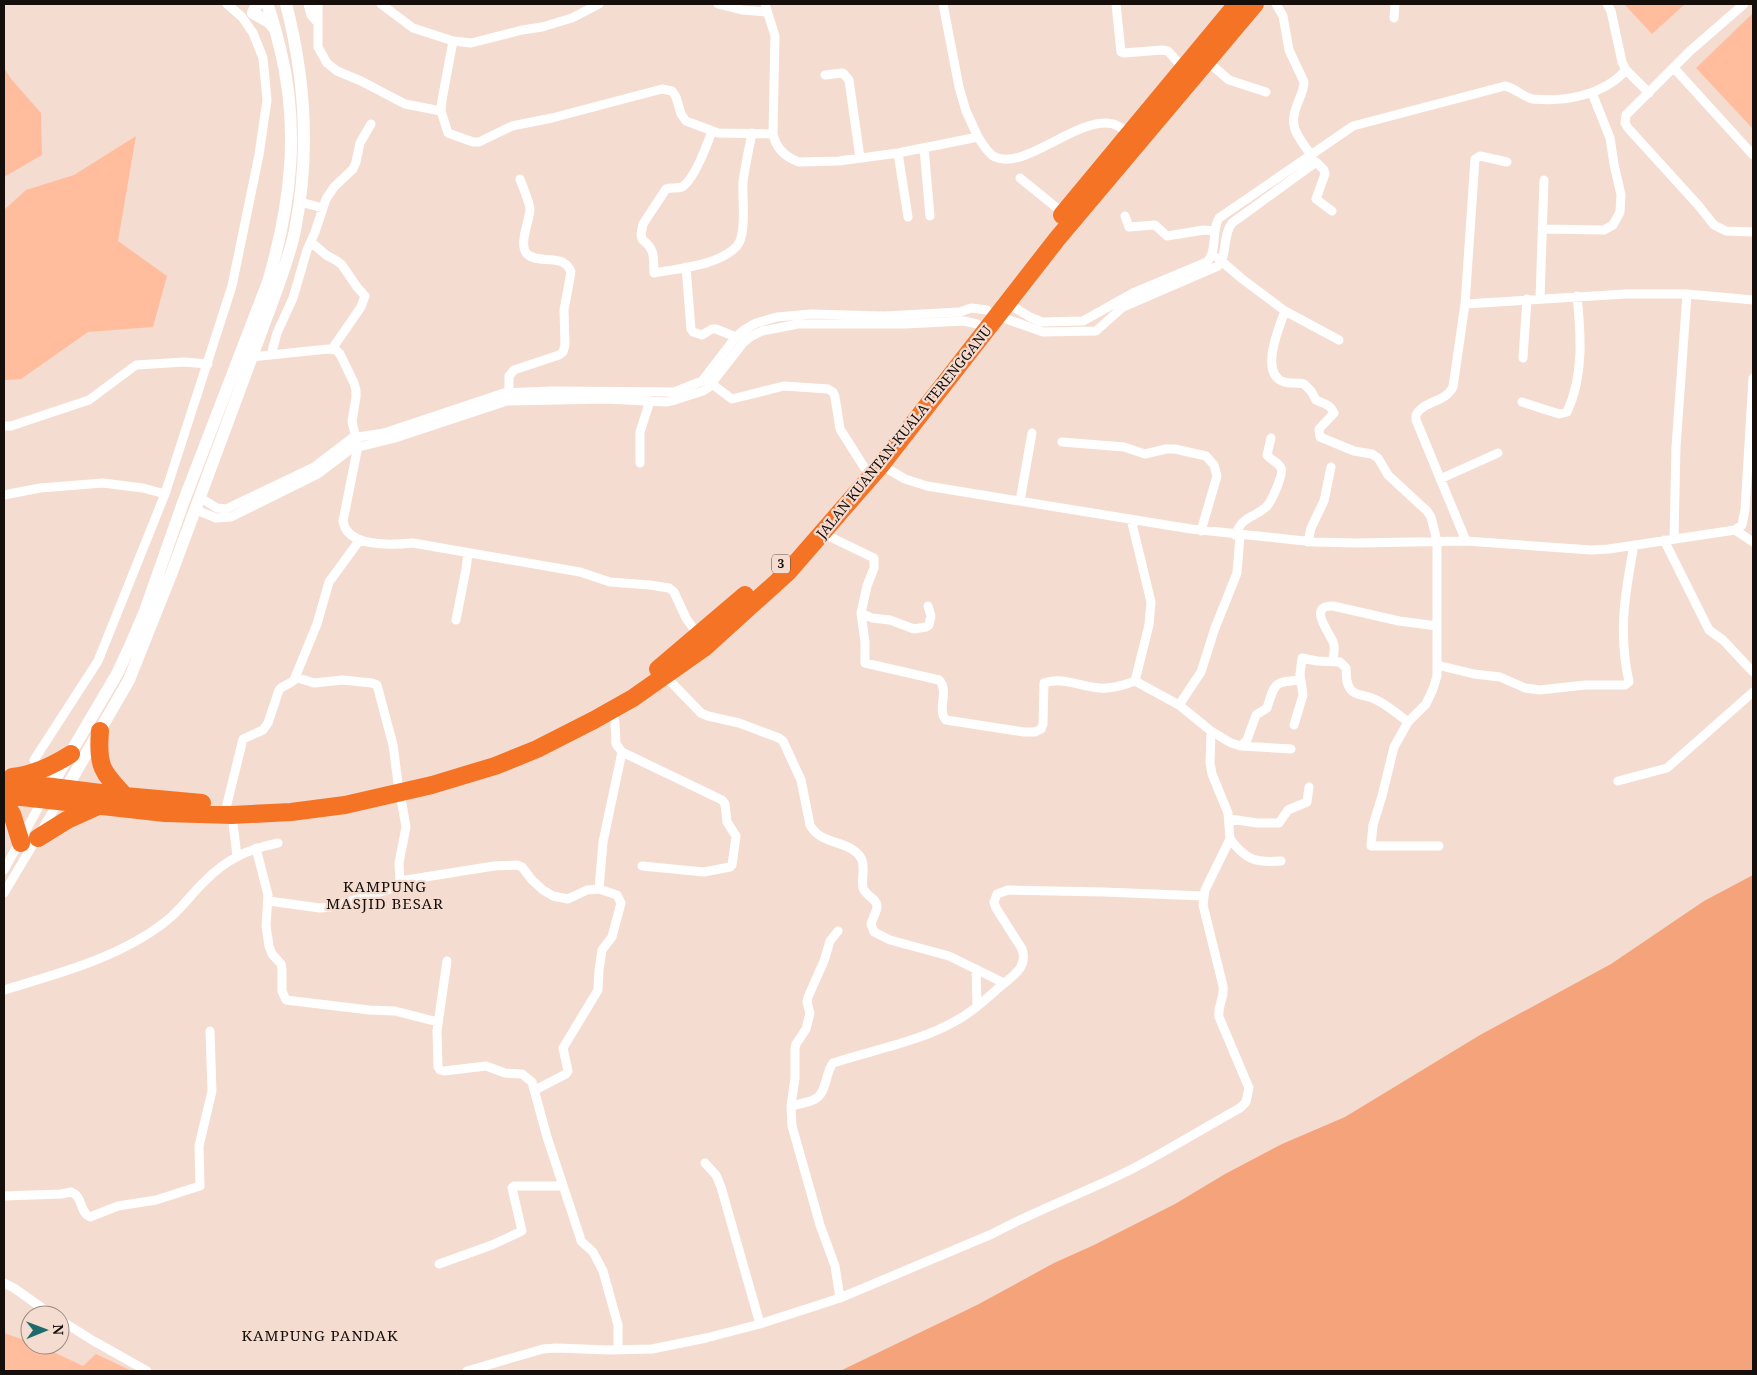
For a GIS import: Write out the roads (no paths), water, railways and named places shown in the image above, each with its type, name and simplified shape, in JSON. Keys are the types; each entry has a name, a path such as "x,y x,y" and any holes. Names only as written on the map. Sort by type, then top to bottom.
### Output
{"highway":[{"name":"JALAN KUANTAN-KUALA TERENGGANU","path":"992,313 1057,239 1238,4"},
{"name":"JALAN KUANTAN-KUALA TERENGGANU","path":"4,779 99,805 165,812 230,810 399,788 495,766 537,749 612,710 666,677 704,648 788,572 822,533 992,313 1063,213 1129,133 1182,77 1207,61 1255,4"},
{"name":"JALAN KUANTAN-KUALA TERENGGANU","path":"399,788 492,756 528,741 596,706 660,667 777,569 873,466"},
{"path":"100,731 98,749 101,767 107,778 125,796"},
{"path":"4,779 40,771 70,754"},
{"name":"JALAN KUANTAN-KUALA TERENGGANU","path":"4,795 125,796 230,810"},
{"path":"4,802 12,814 20,843"},
{"path":"38,838 67,820 99,805"}],"main road":[{"path":"54,794 100,731 129,680 172,572 289,253 300,202 304,136 300,73 286,4"},
{"path":"54,794 70,754 117,674 145,611 183,503 268,282 275,258 287,205 290,182 291,139 285,69 275,29 260,8"}],"street":[{"path":"34,760 98,661 165,494 232,286 259,155 267,100 263,58 253,33 260,8 227,4"},
{"path":"308,4 318,23"},
{"path":"318,4 318,47 327,63 337,71 405,104 441,111"},
{"path":"381,4 413,28 454,41 471,43 542,27 572,18 599,4"},
{"path":"718,4 742,10 765,8 775,36 773,134 778,148 793,160 799,162 822,162 860,158 898,153 978,136"},
{"path":"943,4 959,87 966,111 978,136 991,155 1000,159 1010,159 1098,123 1115,124 1129,133"},
{"path":"1116,4 1121,52 1168,51 1182,77"},
{"path":"1276,4 1283,16 1289,50 1304,82 1304,88 1294,114 1294,129 1311,155"},
{"path":"1394,18 1395,4"},
{"path":"1607,4 1611,11 1620,53 1626,70 1647,90"},
{"path":"1744,4 1647,90 1626,115 1625,123 1714,225 1726,231 1753,232"},
{"path":"454,41 441,111 448,133 473,142 479,142 512,126 552,118 662,89 672,91 676,97 681,114 686,121 712,131 773,134"},
{"path":"1207,61 1236,84 1266,92"},
{"path":"1674,68 1753,155"},
{"path":"199,497 217,508 226,509 314,467 356,436 384,433 509,392 674,392 702,381 736,337 756,323 777,316 807,314 884,316 960,312 971,308 1030,318 1042,322 1083,321 1133,293 1207,262 1211,255 1219,218 1359,123 1505,86 1528,98 1539,100 1592,93 1611,83 1626,70"},
{"path":"824,75 844,73 849,80 860,158"},
{"path":"1542,229 1604,230 1613,226 1620,212 1621,195 1610,138 1592,93"},
{"path":"271,355 277,333 293,298 307,250 326,199 334,187 353,169 360,143 371,124"},
{"path":"712,131 702,157 687,182 680,188 670,187 666,189 641,229 642,239 653,251 654,273 716,260 732,250 740,241 743,185 752,133"},
{"path":"924,148 930,216"},
{"path":"898,153 908,217"},
{"path":"1466,541 1416,420 1416,415 1422,408 1447,396 1453,387 1465,304 1474,159 1480,156 1507,162"},
{"path":"194,509 216,518 231,517 318,474 342,455 358,446 395,438 507,401 675,400 704,391 712,384 744,343 750,337 762,331 798,324 905,324 964,321 992,313 1043,332 1096,331 1124,307 1218,266 1222,259 1227,232 1232,223 1316,162 1324,170 1325,174 1316,199 1332,212"},
{"path":"1020,178 1063,213"},
{"path":"509,392 509,376 514,370 559,356 563,352 564,310 571,272 570,267 563,262 531,256 526,253 524,248 525,228 530,210 520,179"},
{"path":"1540,299 1544,180"},
{"path":"300,202 323,208"},
{"path":"1125,216 1129,227 1155,225 1167,236 1204,230 1215,231"},
{"path":"311,242 326,255 342,265 356,287 365,296 361,307 332,349"},
{"path":"1211,255 1222,259 1241,278 1285,311 1340,340"},
{"path":"686,267 691,329 693,332 702,335 712,329 716,329 736,337"},
{"path":"1465,304 1626,294 1687,294 1753,300"},
{"path":"1674,538 1676,447 1687,294"},
{"path":"1522,402 1559,414 1567,412 1578,372 1581,335 1577,296"},
{"path":"1523,358 1527,300"},
{"path":"1285,311 1272,351 1271,364 1275,374 1285,383 1304,384 1316,400 1326,404 1332,410 1333,414 1319,429 1320,437 1354,451 1372,454 1378,458 1388,475 1431,517 1437,541 1437,665 1433,689 1426,704 1408,722 1394,746 1373,825 1371,846 1439,846"},
{"path":"251,357 332,349 340,354 354,383 356,397 352,422 358,446 343,521 347,533 359,541 396,545 413,543 580,572 610,582 669,588 674,592 686,618 698,635"},
{"path":"4,426 11,426 89,400 116,382 136,365 184,362 208,364"},
{"path":"712,384 732,399 784,386 828,389 833,392 835,397 840,430 850,443 873,466 914,482 1131,520 1242,536 1308,542 1466,541 1585,550 1610,549 1739,528 1744,521 1753,378"},
{"path":"640,463 640,432 650,401"},
{"path":"1020,501 1032,433"},
{"path":"1179,705 1202,672 1215,628 1237,573 1242,536 1241,523 1263,510 1270,503 1282,474 1280,466 1267,455 1271,438"},
{"path":"1062,442 1124,447 1145,454 1175,449 1206,456 1214,465 1217,476 1201,531"},
{"path":"1440,479 1498,454"},
{"path":"1308,542 1311,528 1324,501 1331,468"},
{"path":"4,495 40,488 102,483 142,488 165,494"},
{"path":"1131,520 1151,602 1149,625 1135,681"},
{"path":"1735,530 1753,542"},
{"path":"822,533 874,558 874,568 860,613 865,642 865,662 939,680 944,687 942,715 946,720 1035,732 1041,729 1043,724 1044,683 1063,681 1102,689 1115,688 1135,681 1179,705 1211,731 1231,743 1241,746 1291,749"},
{"path":"1664,540 1709,630 1723,640 1753,672"},
{"path":"237,856 230,810 243,739 263,730 268,723 279,690 282,686 291,683 295,677 317,624 329,582 359,541"},
{"path":"1437,665 1474,674 1500,677 1525,688 1540,690 1625,685 1629,682 1623,650 1624,602 1634,545"},
{"path":"456,620 468,553"},
{"path":"466,570 482,555"},
{"path":"860,613 872,618 890,620 914,629 929,625 931,616 928,606"},
{"path":"1333,661 1334,644 1327,633 1320,614 1325,607 1333,606 1400,621 1437,626"},
{"path":"1294,725 1303,695 1301,680 1302,658 1340,662 1345,665 1346,680 1354,694 1380,702 1408,722"},
{"path":"295,677 314,683 339,680 374,683 378,689 392,739 406,827 399,863 400,881"},
{"path":"666,677 701,712 708,716 739,723 783,741 801,780 810,826 813,831 817,836 841,844 856,853 860,858 864,868 862,883 865,892 877,906 871,924 874,932 890,940 949,956 1004,983"},
{"path":"1241,746 1247,740 1256,715 1267,708 1273,689 1277,684 1301,680"},
{"path":"1618,780 1667,768 1753,692"},
{"path":"612,710 616,744 622,752 722,800 725,804 727,822 736,836 732,865 730,867 704,872 642,866"},
{"path":"467,1371 543,1349 618,1350 665,1347 760,1324 840,1298 992,1234 1018,1220 1125,1172 1240,1108 1246,1102 1249,1088 1219,1018 1219,1006 1223,998 1224,986 1203,905 1203,896 1230,839 1230,819 1212,774 1210,763 1211,731"},
{"path":"599,889 603,842 622,752"},
{"path":"1230,819 1257,823 1279,823 1288,810 1308,802 1309,787"},
{"path":"4,893 38,838 54,794"},
{"path":"4,870 54,794"},
{"path":"1230,839 1241,852 1253,860 1262,862 1281,861"},
{"path":"4,990 59,973 133,943 165,922 218,869 237,856 256,848 278,843"},
{"path":"256,848 269,901 266,926 268,940 272,954 281,964 282,992 286,1000 369,1010 396,1011 438,1022"},
{"path":"269,901 320,908 331,907 390,889 400,881 494,866 517,865 522,867 543,890 553,896 568,899 587,890 599,889 614,893 621,903 612,936 602,950 598,990 563,1048 568,1071 566,1074 535,1090"},
{"path":"790,1106 814,1100 819,1096 833,1063 917,1038 958,1020 977,1006 1021,967 1024,956 1022,949 996,908 994,902 997,894 1008,890 1203,896"},
{"path":"838,931 830,941 824,961 808,997 807,1002 810,1013 806,1029 796,1044 795,1078 790,1106 793,1134 820,1225 835,1266 840,1298"},
{"path":"447,961 438,1022 437,1062 440,1070 486,1066 505,1073 522,1074 532,1082 540,1115 581,1241 593,1252 603,1271 618,1325 618,1350"},
{"path":"976,969 977,1006"},
{"path":"4,1196 71,1192 78,1197 84,1213 90,1217 118,1206 156,1200 200,1186 199,1146 212,1091 210,1031"},
{"path":"705,1163 716,1175 721,1187 760,1324"},
{"path":"439,1264 492,1245 522,1231 512,1188 514,1186 562,1186"},
{"path":"4,1283 38,1305"},
{"path":"70,1326 147,1371"}],"district":[{"name":"KAMPUNG MASJID BESAR","path":"385,896"},
{"name":"KAMPUNG PANDAK","path":"320,1336"}]}
